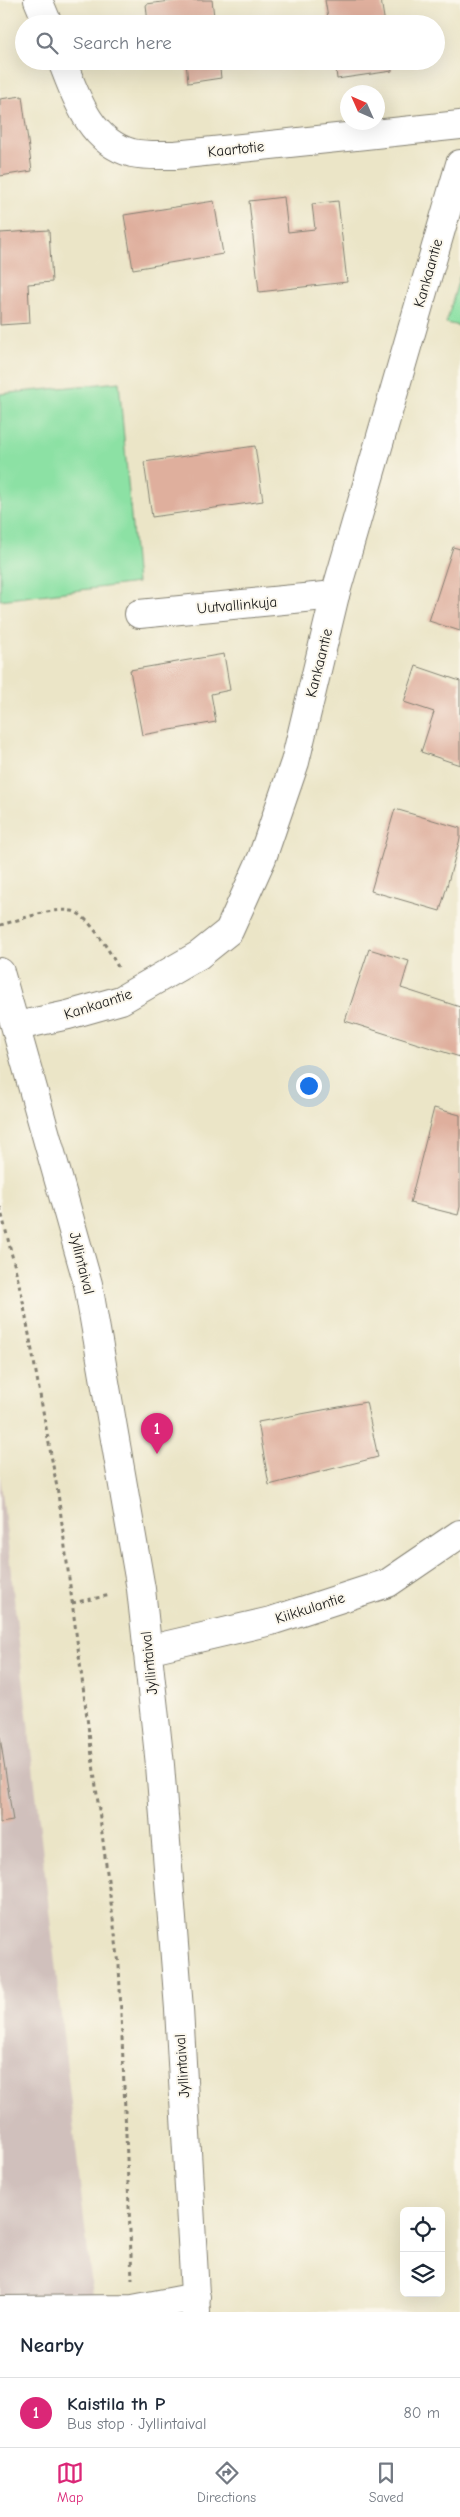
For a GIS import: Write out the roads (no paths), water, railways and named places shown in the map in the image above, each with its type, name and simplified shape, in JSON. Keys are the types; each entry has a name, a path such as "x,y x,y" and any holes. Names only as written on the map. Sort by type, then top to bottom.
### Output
{"street":[{"path":"38,0 44,15"},
{"name":"Kaartotie","path":"66,70 80,106 102,137 132,153 175,156 460,125"},
{"name":"Kankaantie","path":"9,1028 68,1015 133,994 199,955 229,931 262,858 295,762 335,595 460,164"},
{"name":"Uutvallinkuja","path":"139,614 335,595"},
{"name":"Jyllintaival","path":"0,972 9,1028 88,1284 141,1589 160,1765 178,2009 196,2304"},
{"name":"Kiikkulantie","path":"147,1650 271,1621 388,1583 460,1534"},
{"path":"0,2310 133,2309 196,2304"}],"place":[{"name":"Kaistila th P","path":"157,1454"}]}
